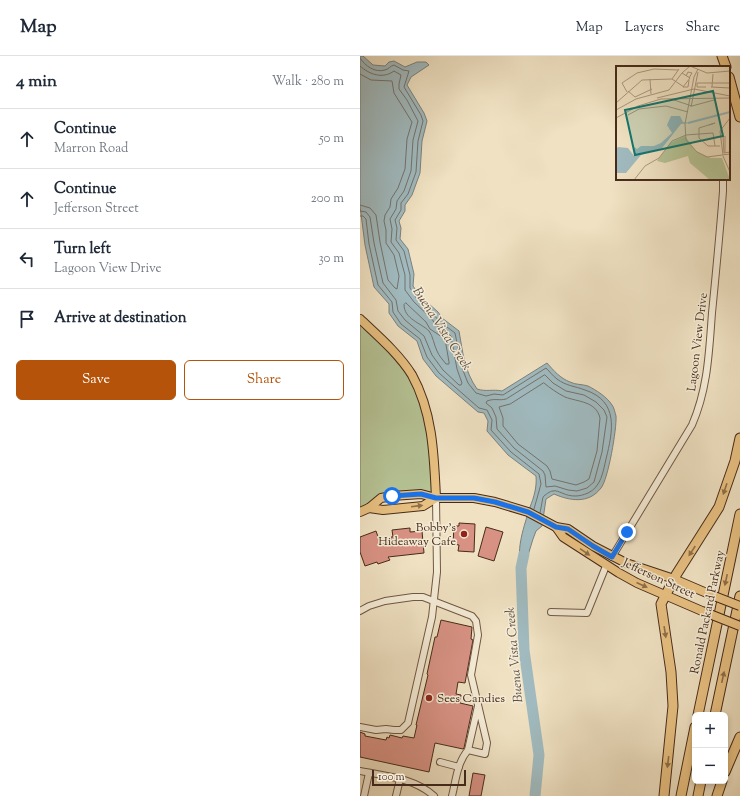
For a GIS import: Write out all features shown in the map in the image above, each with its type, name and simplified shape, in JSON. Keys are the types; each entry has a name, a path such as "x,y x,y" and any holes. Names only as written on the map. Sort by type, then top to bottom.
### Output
{"highway":[{"path":"722,56 726,66"},
{"path":"730,81 740,117"},
{"path":"664,796 673,706 671,672 660,604 719,507 735,461 740,438"},
{"name":"Ronald Packard Parkway","path":"699,712 740,514"},
{"path":"716,712 740,596"},
{"path":"728,765 740,737"},
{"path":"681,796 692,742"},
{"path":"698,796 700,784"},
{"path":"717,796 721,784"}],"main road":[{"path":"360,319 395,354 411,374 421,394 429,422 434,448 436,498 423,506 382,510 369,508"},
{"name":"Jefferson Street","path":"360,512 369,508 381,498 392,496 421,494 436,498 485,499 528,512 556,527 568,529 612,557 674,579 740,606"},
{"name":"Jefferson Street","path":"556,527 563,537 606,566 637,583 740,626"}],"street":[{"name":"Lagoon View Drive","path":"612,557 692,424 704,393 723,180"},
{"path":"360,727 376,730 401,730 408,723 432,617 437,572 436,498"},
{"path":"551,612 587,612 606,566"},
{"path":"360,611 369,606 385,601 401,598 423,597 472,616 476,621 478,635 471,675 487,743 485,754 468,750"},
{"path":"452,796 462,758 468,750 478,706"},
{"path":"440,762 459,767"},
{"path":"360,771 412,782 426,789 434,796"},
{"path":"364,796 369,773"},
{"path":"396,796 400,779"}],"green space":[{"path":"360,323 400,365 417,393 426,421 430,451 432,494 381,501 360,509"}],"water":[{"path":"360,56 363,56 373,65 385,66 389,62 394,61 405,67 417,62 426,62 429,65 411,77 407,85 424,113 427,121 422,141 420,173 412,195 405,205 405,211 399,221 401,228 400,239 408,249 414,274 413,286 420,296 438,312 442,318 459,331 469,375 477,389 502,391 547,363 557,374 566,380 574,384 588,386 598,392 613,406 616,416 614,442 604,483 596,493 585,499 579,500 566,498 554,494 546,499 542,526 536,531 525,565 521,568 519,552 520,545 535,492 536,476 508,455 487,431 488,421 484,413 478,412 436,376 423,359 417,341 398,326 389,313 389,304 374,287 365,245 360,206"}],"building":[{"name":"Bobby's Hideaway Cafe","path":"459,523 475,524 474,552 458,551 459,545 453,544 454,526 459,526"},
{"path":"486,527 503,532 494,561 478,556"},
{"path":"410,528 410,532 422,531 424,553 388,557 390,560 365,566 360,552 360,537 376,531 381,545 391,541 391,537 393,537 392,530"},
{"path":"441,620 472,627 471,639 473,640 465,683 458,682 456,694 461,695 460,703 473,706 464,748 435,743 429,772 360,757 360,732 365,734 365,736 386,740 390,735 402,738 403,736 414,738 435,637 437,637"},
{"path":"473,773 485,775 481,796 469,796"}],"waterway":[{"name":"Buena Vista Creek","path":"524,554 521,568 524,650 539,755 535,796"}],"place":[{"name":"Bobby's Hideaway Cafe","path":"464,534"},
{"name":"Sees Candies","path":"429,698"}],"route":[{"path":"392,496 421,494 436,498 485,499 528,512 556,527 568,529 612,557 627,532"}]}
